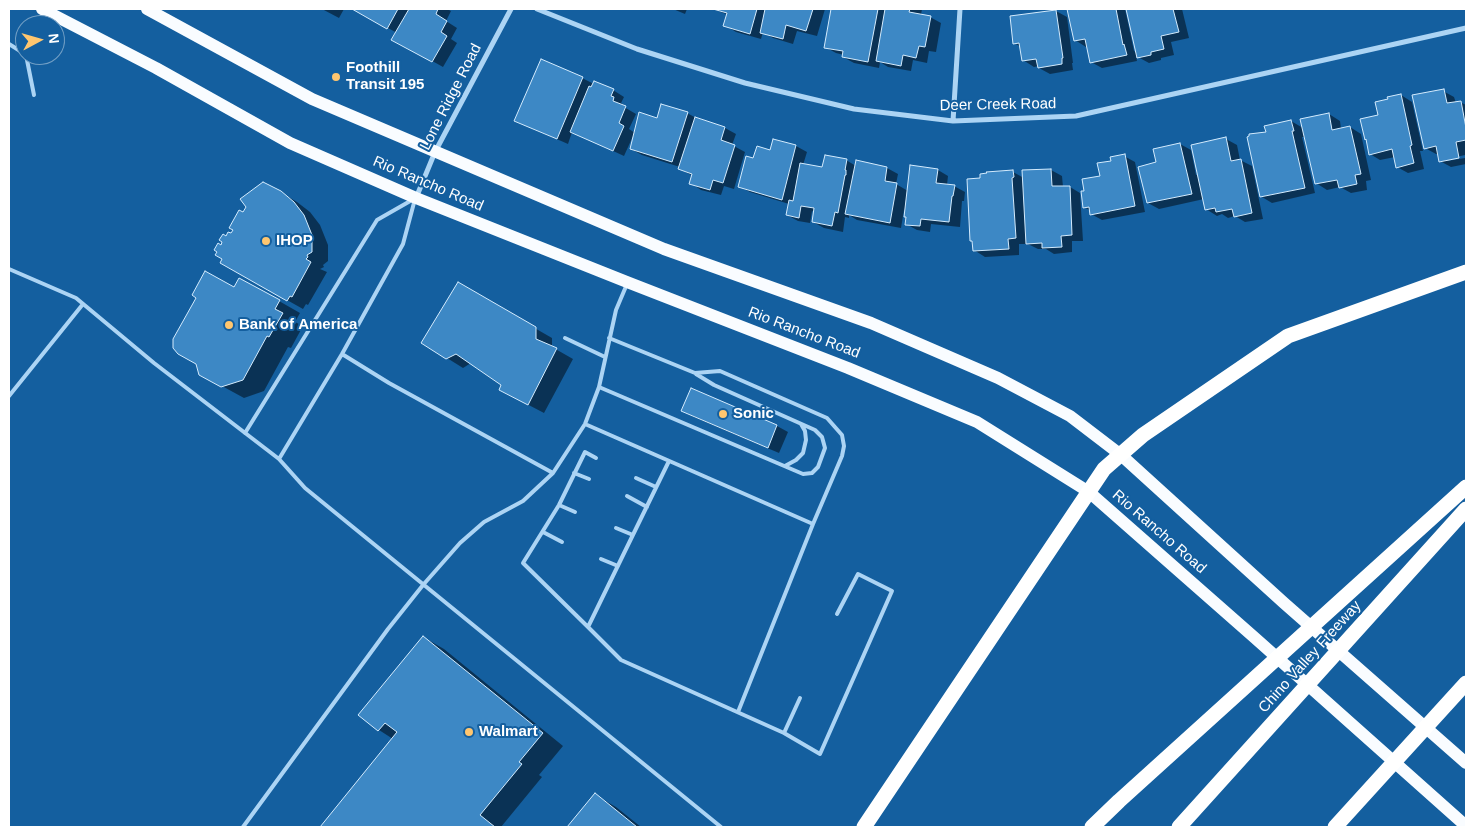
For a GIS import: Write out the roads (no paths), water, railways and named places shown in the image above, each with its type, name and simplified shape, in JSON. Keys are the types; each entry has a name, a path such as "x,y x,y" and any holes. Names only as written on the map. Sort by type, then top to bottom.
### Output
{"highway":[{"path":"864,827 1104,469 1144,434 1288,336 1466,272"},
{"path":"1092,827 1466,487"},
{"name":"Chino Valley Freeway","path":"1179,827 1466,509"},
{"path":"1335,827 1466,683"}],"main road":[{"name":"Rio Rancho Road","path":"42,9 156,68 290,143 416,198 848,368 977,422 1089,492 1466,826"},
{"name":"Rio Rancho Road","path":"147,9 312,99 664,249 871,323 998,378 1070,416 1121,455 1284,603 1466,763"}],"street":[{"name":"Lone Ridge Road","path":"416,198 435,152 511,9"},
{"name":"Deer Creek Road","path":"536,9 637,49 745,83 854,109 953,121 1076,116 1466,28"},
{"path":"953,121 960,9"}],"lane":[{"path":"28,65 34,95"},
{"path":"279,459 342,354 403,244 416,198"},
{"path":"245,433 377,220 416,198"},
{"path":"9,269 76,298 154,363 279,459 305,488 721,827"},
{"path":"243,827 388,629 423,585 460,544 484,522 523,501 553,473 585,424 599,387 616,310 627,282"},
{"path":"9,396 82,304"},
{"path":"565,338 605,357"},
{"path":"599,387 803,474 812,473 818,468 825,448 822,437 815,430 714,385 695,373 609,338"},
{"path":"342,354 390,383 553,473"},
{"path":"695,373 720,371 827,418 842,435 844,446 842,456 738,712"},
{"path":"785,466 796,460 803,453 806,440 805,431 800,423"},
{"path":"585,424 813,524"},
{"path":"596,458 585,452 559,505 523,563 621,660 784,733 820,754 892,592 858,574 837,614"},
{"path":"588,627 669,461"},
{"path":"574,473 589,479"},
{"path":"636,478 656,487"},
{"path":"627,496 647,507"},
{"path":"559,505 575,512"},
{"path":"616,528 633,535"},
{"path":"543,532 562,542"},
{"path":"601,559 618,566"},
{"path":"784,733 800,698"}],"place":[{"name":"Foothill Transit 195","path":"336,77"},
{"name":"IHOP","path":"266,241"},
{"name":"Bank of America","path":"229,325"},
{"name":"Sonic","path":"723,414"},
{"name":"Walmart","path":"469,732"}]}
